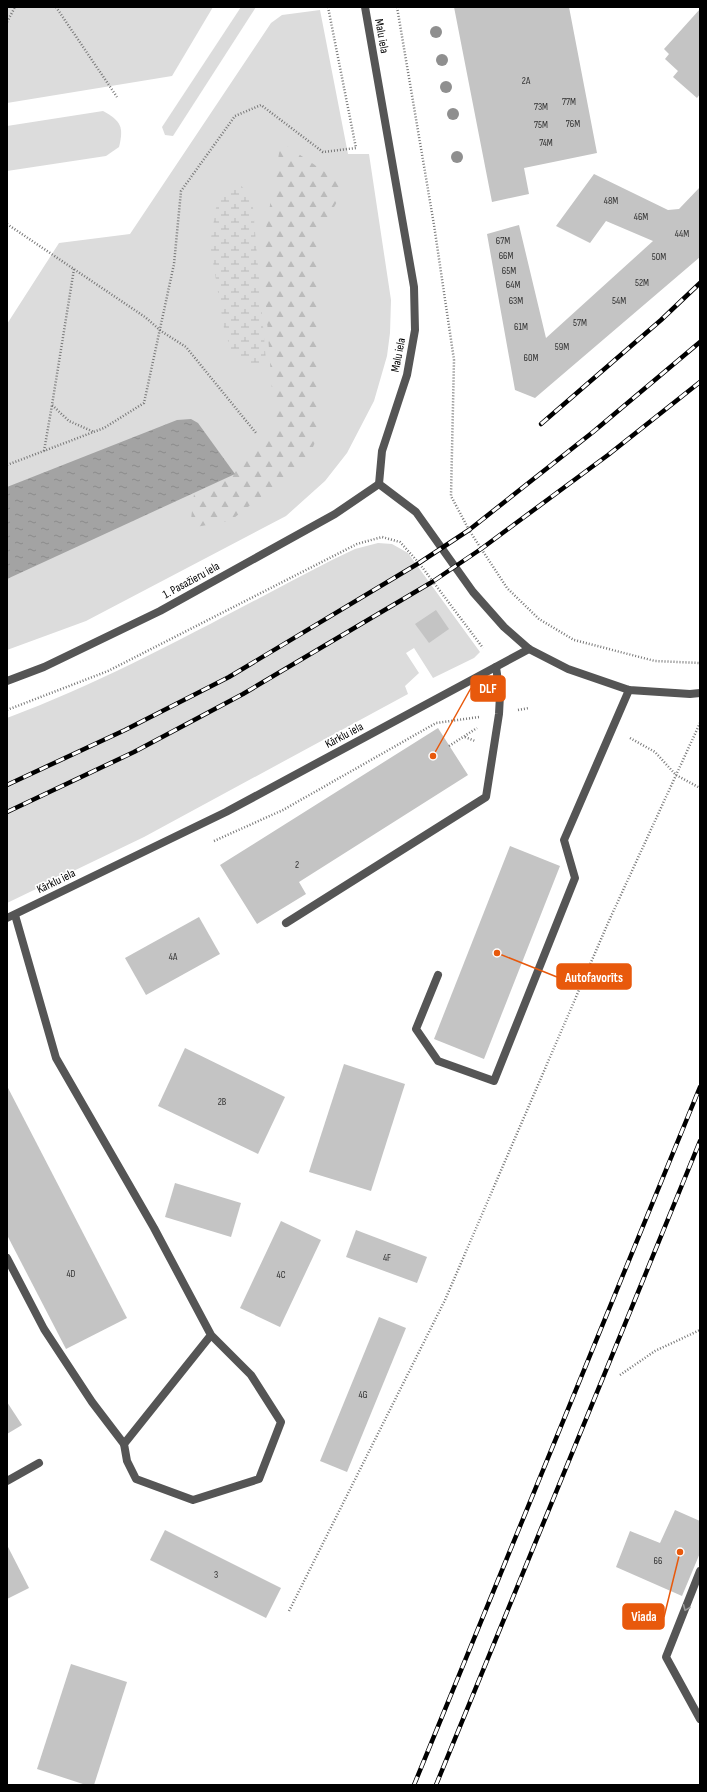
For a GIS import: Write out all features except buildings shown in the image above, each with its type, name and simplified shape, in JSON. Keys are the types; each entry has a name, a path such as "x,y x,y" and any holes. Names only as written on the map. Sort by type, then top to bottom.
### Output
{"street":[{"name":"Malu iela","path":"365,7 414,287 415,330 407,375 382,451 379,484"},
{"path":"379,484 416,512 473,592 504,627 529,648 568,669 629,690 690,694 700,693"},
{"name":"1. Pasažieru iela","path":"7,681 44,667 160,611 335,514 379,484"},
{"name":"Kārklu iela","path":"11,916 226,812 529,648"},
{"path":"286,923 486,797 499,714 500,695 496,667"},
{"path":"438,975 416,1029 438,1060 494,1081 575,878 564,840 629,690"},
{"path":"7,1258 44,1329 92,1402 124,1444 127,1461 136,1480 193,1500 258,1479 281,1422 251,1375 211,1335 154,1228 56,1058 11,916"},
{"path":"124,1444 211,1335"},
{"path":"7,1481 39,1463"},
{"path":"700,1571 666,1657 700,1719"}],"path":[{"path":"7,22 15,7"},
{"path":"56,7 117,97"},
{"path":"7,465 104,428 144,403 161,331 174,264 181,190 234,116 262,105 323,152 356,148 328,7"},
{"path":"397,7 434,225 454,360 451,496 469,530 507,588 539,620 574,640 655,661 700,662"},
{"path":"7,224 145,317 161,331 186,347 256,433"},
{"path":"44,451 74,269"},
{"path":"52,405 69,421 94,432"},
{"path":"7,710 108,671 357,544 382,537 400,542 420,563 482,648"},
{"path":"212,843 283,810 436,723 499,714 528,708"},
{"path":"449,746 499,714"},
{"path":"290,1611 445,1300 608,923 700,723"},
{"path":"612,730 654,752 676,775 700,788"},
{"path":"620,1375 655,1351 700,1330"}],"green space":[{"path":"7,7 213,7 172,76 7,103"},
{"path":"241,7 256,7 173,136 165,135 162,127"},
{"path":"320,10 348,154 369,154 391,300 390,333 387,356 374,401 347,453 325,481 286,516 86,621 7,650 7,324 59,243 130,234 271,23 282,15"},
{"path":"103,111 114,118 120,125 121,129 119,147 106,156 7,171 7,126"},
{"path":"281,142 331,176 339,183 342,193 317,237 319,433 307,461 230,521 190,528 194,494 275,432 262,251"},
{"path":"238,183 252,196 266,361 251,367 232,353 224,328 210,244 217,202"},
{"path":"378,543 392,544 408,553 480,652 474,658 433,678 414,648 406,653 419,673 405,686 408,694 144,837 7,903 7,718 131,664 355,549"}],"water":[{"path":"191,419 198,423 235,474 7,579 7,487 177,420"}],"railway":[{"path":"541,424 661,320 700,283"},
{"path":"7,785 125,730 229,677 419,563 469,530 593,432 700,342"},
{"path":"7,812 134,752 243,694 432,582 481,549 608,455 700,382"},
{"path":"414,1785 700,1087"},
{"path":"436,1785 700,1141"}],"place":[{"name":"DLF","path":"433,756"},
{"name":"Autofavorīts","path":"497,953"},
{"name":"Viada","path":"680,1552"}]}
